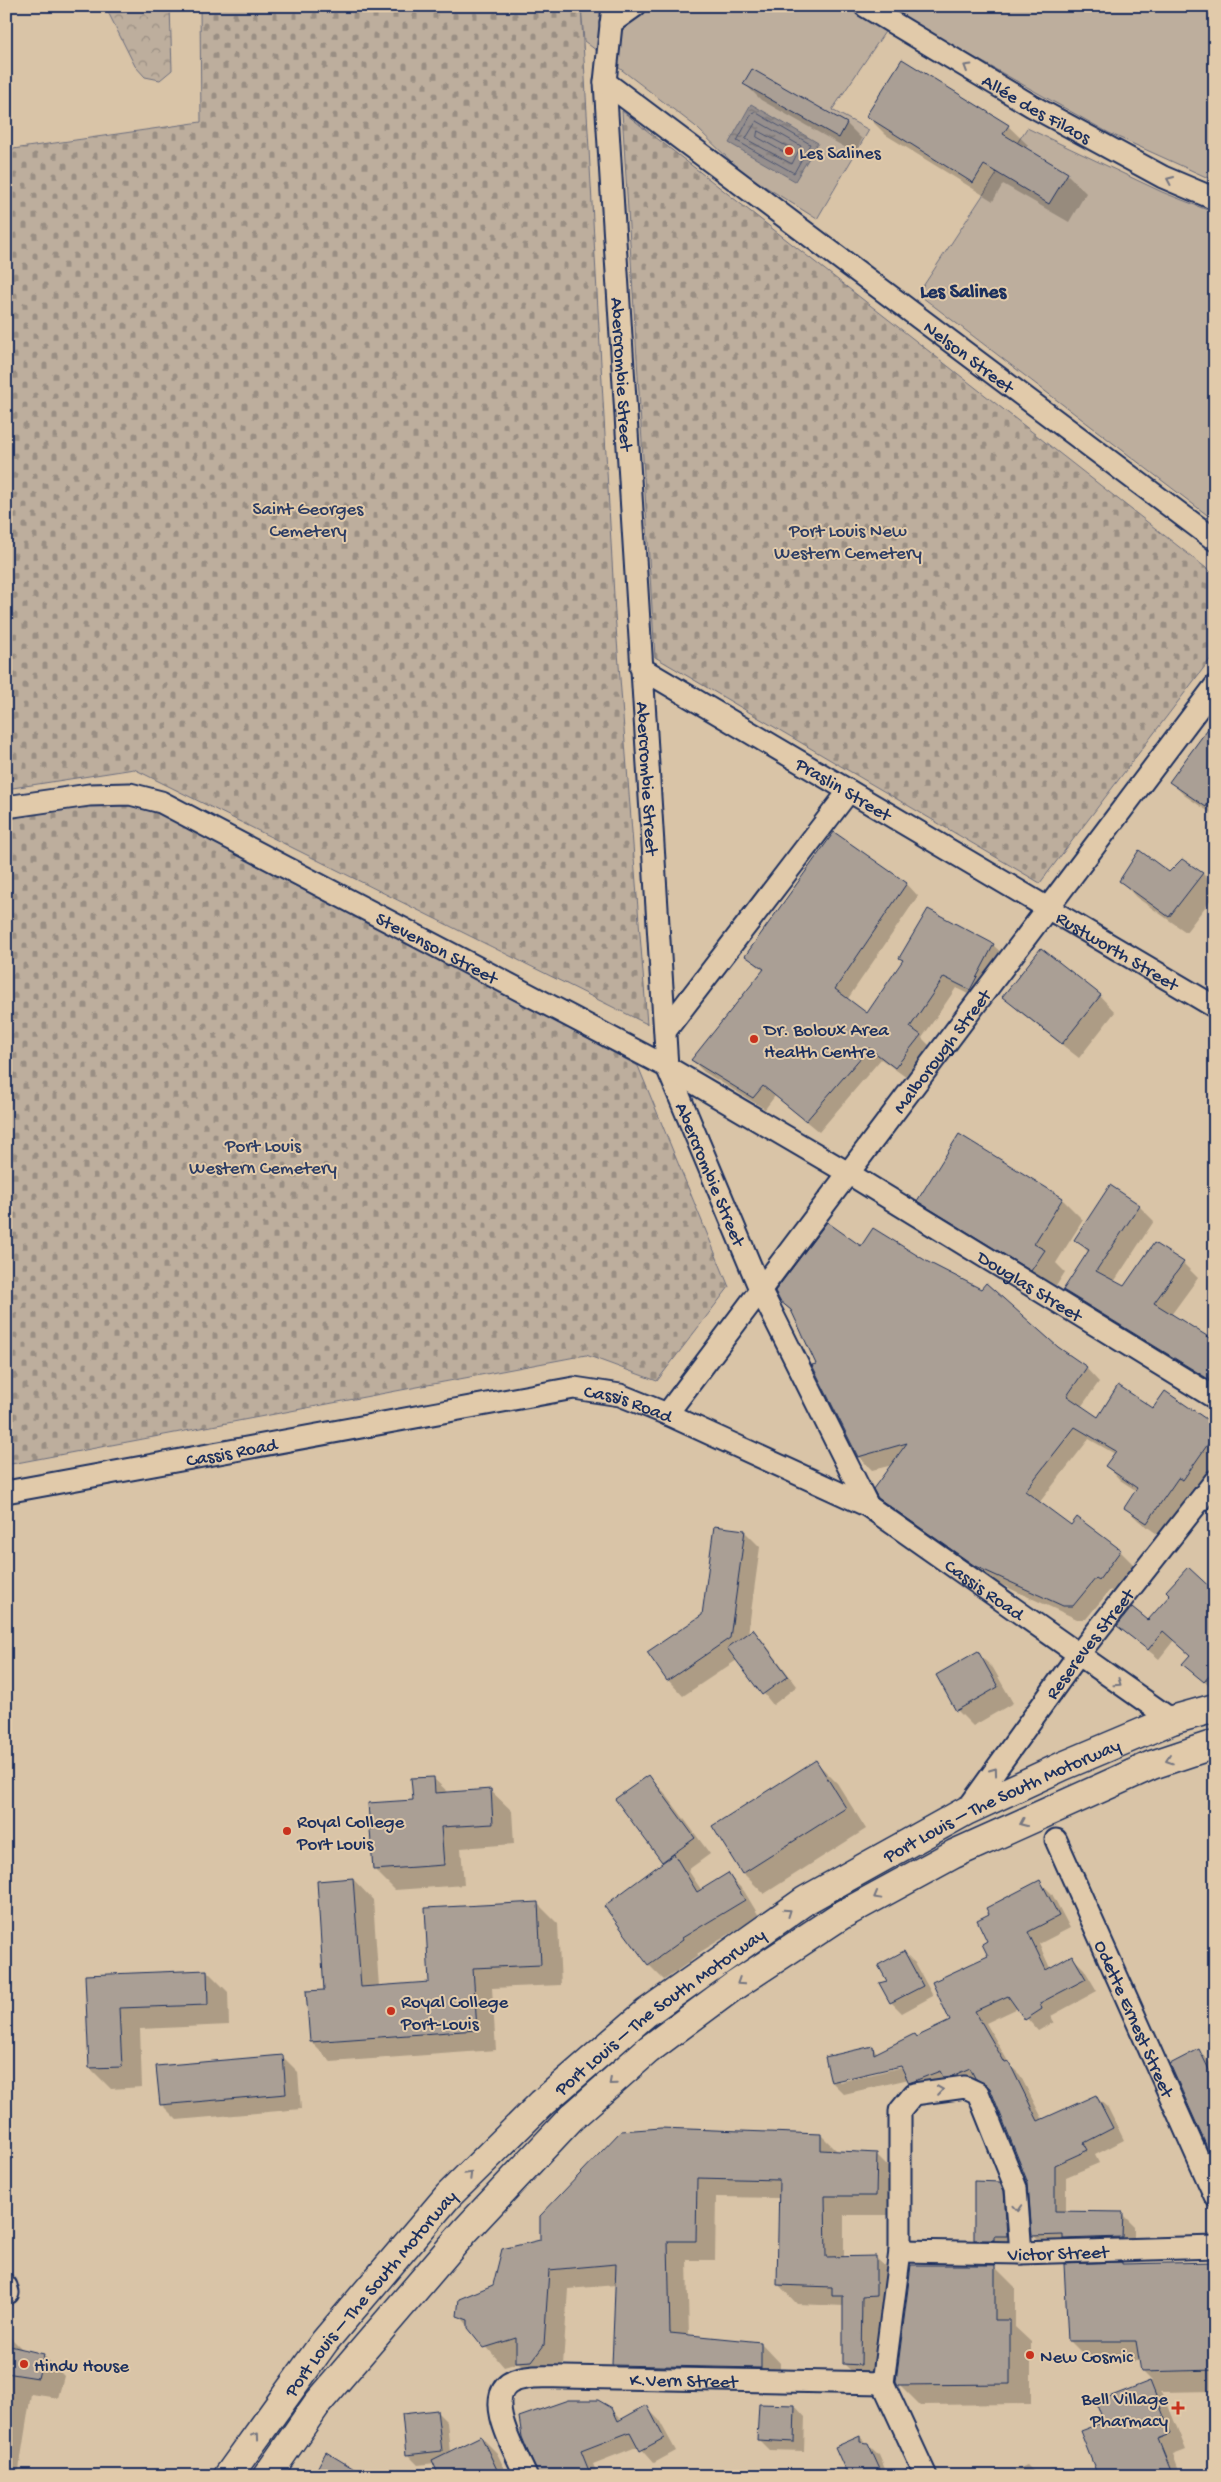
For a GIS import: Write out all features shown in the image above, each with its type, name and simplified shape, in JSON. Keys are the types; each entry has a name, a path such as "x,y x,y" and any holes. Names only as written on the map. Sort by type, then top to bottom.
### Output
{"highway":[{"name":"Port Louis – The South Motorway","path":"228,2476 324,2341 448,2196 542,2102 646,2013 806,1900 966,1811 1063,1766 1172,1720 1215,1708"},
{"name":"Port Louis – The South Motorway","path":"267,2476 317,2404 465,2231 571,2118 648,2050 734,1986 840,1916 954,1854 1152,1765 1215,1744"}],"street":[{"path":"612,15 635,6"},
{"name":"Allée des Filaos","path":"865,6 1032,106 1163,177 1215,198"},
{"name":"Abercrombie Street","path":"612,15 605,82 667,1067 760,1289 868,1506"},
{"name":"Nelson Street","path":"605,82 1215,540"},
{"name":"Praslin Street","path":"641,668 1048,908"},
{"name":"Malborough Street","path":"666,1414 1215,686"},
{"path":"666,1030 849,791"},
{"name":"Stevenson Street","path":"6,807 89,795 130,794 161,802 667,1067 848,1173"},
{"name":"Rustworth Street","path":"1048,908 1215,1006"},
{"name":"Douglas Street","path":"848,1173 1215,1398"},
{"name":"Cassis Road","path":"6,1492 574,1388 620,1395 868,1506 1172,1720"},
{"name":"Resereves Street","path":"966,1811 1078,1655 1215,1481"},
{"name":"Odette Ernest Street","path":"1056,1840 1215,2196"},
{"path":"926,2476 883,2383 900,2251 900,2112 914,2094 965,2087 978,2093 1016,2188 1021,2253"},
{"name":"Victor Street","path":"900,2251 1021,2253 1215,2247"},
{"name":"K.Vern Street","path":"526,2476 501,2418 499,2403 503,2388 513,2382 533,2377 883,2383"}],"green space":[{"path":"105,6 170,6 172,70 160,80 145,77 135,66"},
{"name":"Saint Georges Cemetery","path":"200,6 581,6 615,614 647,1024 134,769 6,789 6,150 201,122"},
{"path":"581,6 1215,6 1215,181 1109,133 897,14 832,110 869,130 817,219 742,172 695,126 584,41"},
{"name":"Port Louis New Western Cemetery","path":"622,111 1215,575 1215,653 1040,883 655,657"},
{"path":"1027,128 1162,192 1215,213 1215,521 918,294"},
{"name":"Port Louis Western Cemetery","path":"137,796 638,1066 729,1287 657,1381 586,1355 6,1465 6,819"}],"water":[{"path":"751,104 818,143 795,181 729,143"}],"building":[{"path":"902,59 1009,125 1003,134 1068,173 1049,204 984,165 973,183 866,116"},
{"path":"752,69 847,123 839,138 743,84"},
{"path":"1215,719 1215,788 1206,807 1169,782"},
{"path":"834,832 907,883 835,989 867,1013 903,960 899,958 928,909 994,944 970,990 944,977 910,1027 921,1035 895,1068 869,1048 806,1121 763,1086 753,1098 691,1060 764,969 745,956"},
{"path":"1139,850 1169,872 1182,859 1203,873 1169,917 1119,881"},
{"path":"1041,948 1101,995 1062,1044 1002,997"},
{"path":"959,1134 1063,1198 1034,1244 1045,1250 1031,1271 917,1201"},
{"path":"1110,1185 1140,1205 1096,1271 1124,1286 1154,1243 1184,1262 1154,1303 1215,1341 1215,1383 1063,1290 1089,1250 1074,1240"},
{"path":"827,1222 861,1246 873,1228 928,1262 981,1289 986,1283 1058,1347 1087,1367 1067,1396 1098,1417 1118,1385 1153,1408 1165,1391 1215,1425 1215,1434 1183,1480 1178,1478 1147,1523 1124,1508 1137,1488 1105,1466 1116,1451 1075,1427 1025,1491 1071,1525 1077,1517 1121,1550 1099,1580 1096,1578 1073,1606 1063,1606 975,1566 878,1498 873,1489 907,1443 858,1457 812,1365 816,1364 791,1310 780,1301 775,1291"},
{"path":"714,1526 745,1530 730,1638 667,1681 647,1652 702,1615"},
{"path":"1188,1567 1215,1592 1215,1669 1204,1682 1182,1664 1190,1655 1163,1631 1148,1650 1117,1626 1132,1607 1148,1620 1170,1595 1166,1591"},
{"path":"753,1629 788,1676 762,1695 727,1648"},
{"path":"978,1651 998,1687 956,1711 936,1675"},
{"path":"816,1760 846,1808 742,1874 712,1826"},
{"path":"649,1775 695,1838 662,1862 615,1799"},
{"path":"434,1777 435,1793 491,1789 493,1824 441,1827 444,1865 373,1870 368,1803 413,1800 411,1778"},
{"path":"674,1854 697,1892 728,1873 745,1900 682,1938 683,1940 648,1965 604,1906"},
{"path":"353,1878 361,1987 429,1982 425,1908 538,1902 541,1965 473,1968 477,2030 310,2042 306,1991 324,1990 317,1881"},
{"path":"1040,1880 1059,1916 1028,1932 1046,1970 1072,1955 1086,1979 1040,2003 1042,2009 1025,2020 1008,1996 975,2011 1005,2063 1009,2062 1038,2121 1096,2095 1113,2128 1084,2143 1088,2150 1055,2165 1055,2211 1123,2212 1122,2237 1063,2239 1063,2235 1032,2236 1028,2183 990,2088 975,2078 970,2068 952,2076 943,2077 940,2071 909,2083 901,2066 831,2082 825,2057 873,2046 874,2054 914,2034 916,2037 950,2021 932,1982 988,1956 982,1944 987,1941 977,1920 989,1914 986,1908"},
{"path":"904,1951 923,1986 890,2003 879,1983 887,1981 878,1965"},
{"path":"207,1970 208,2005 119,2008 122,2067 89,2068 85,1975"},
{"path":"1199,2049 1215,2082 1215,2165 1170,2064"},
{"path":"283,2055 286,2094 160,2105 156,2066"},
{"path":"661,2128 821,2134 821,2150 877,2153 876,2196 825,2196 826,2257 876,2256 876,2295 862,2296 861,2365 843,2364 843,2296 832,2296 832,2287 777,2285 779,2180 697,2178 696,2241 668,2241 670,2333 761,2342 761,2368 612,2365 616,2264 549,2270 544,2345 532,2361 516,2362 516,2338 484,2348 468,2328 468,2320 457,2316 459,2299 493,2285 502,2249 540,2240 540,2216 621,2131"},
{"path":"974,2181 1000,2182 1004,2191 1007,2236 994,2236 994,2240 974,2240"},
{"path":"1122,2262 1122,2264 1215,2262 1215,2370 1141,2372 1136,2341 1068,2341 1064,2264"},
{"path":"911,2265 995,2265 995,2320 1010,2320 1010,2384 898,2385 896,2381"},
{"name":"Hindu House","path":"6,2345 44,2354 38,2378 6,2373"},
{"path":"1150,2381 1171,2434 1158,2439 1173,2476 1098,2476 1080,2431 1104,2422 1096,2402"},
{"path":"568,2400 598,2400 612,2408 618,2421 647,2405 664,2438 640,2451 630,2432 581,2451 591,2476 538,2476 522,2437 519,2417"},
{"path":"759,2404 795,2405 794,2442 757,2440"},
{"path":"437,2410 442,2451 406,2455 402,2414"},
{"path":"481,2436 500,2476 439,2476 432,2460"},
{"path":"860,2436 860,2442 868,2443 883,2476 848,2476 835,2447"},
{"path":"326,2452 366,2476 313,2476"}],"place":[{"name":"Les Salines","path":"789,151"},
{"name":"Dr. Boloux Area Health Centre","path":"754,1039"},
{"name":"Royal College Port Louis","path":"287,1831"},
{"name":"Royal College Port-Louis","path":"391,2011"},
{"name":"New Cosmic","path":"1030,2355"},
{"name":"Hindu House","path":"24,2364"},
{"name":"Bell Village Pharmacy","path":"1178,2408"}],"district":[{"name":"Les Salines","path":"963,290"}]}
